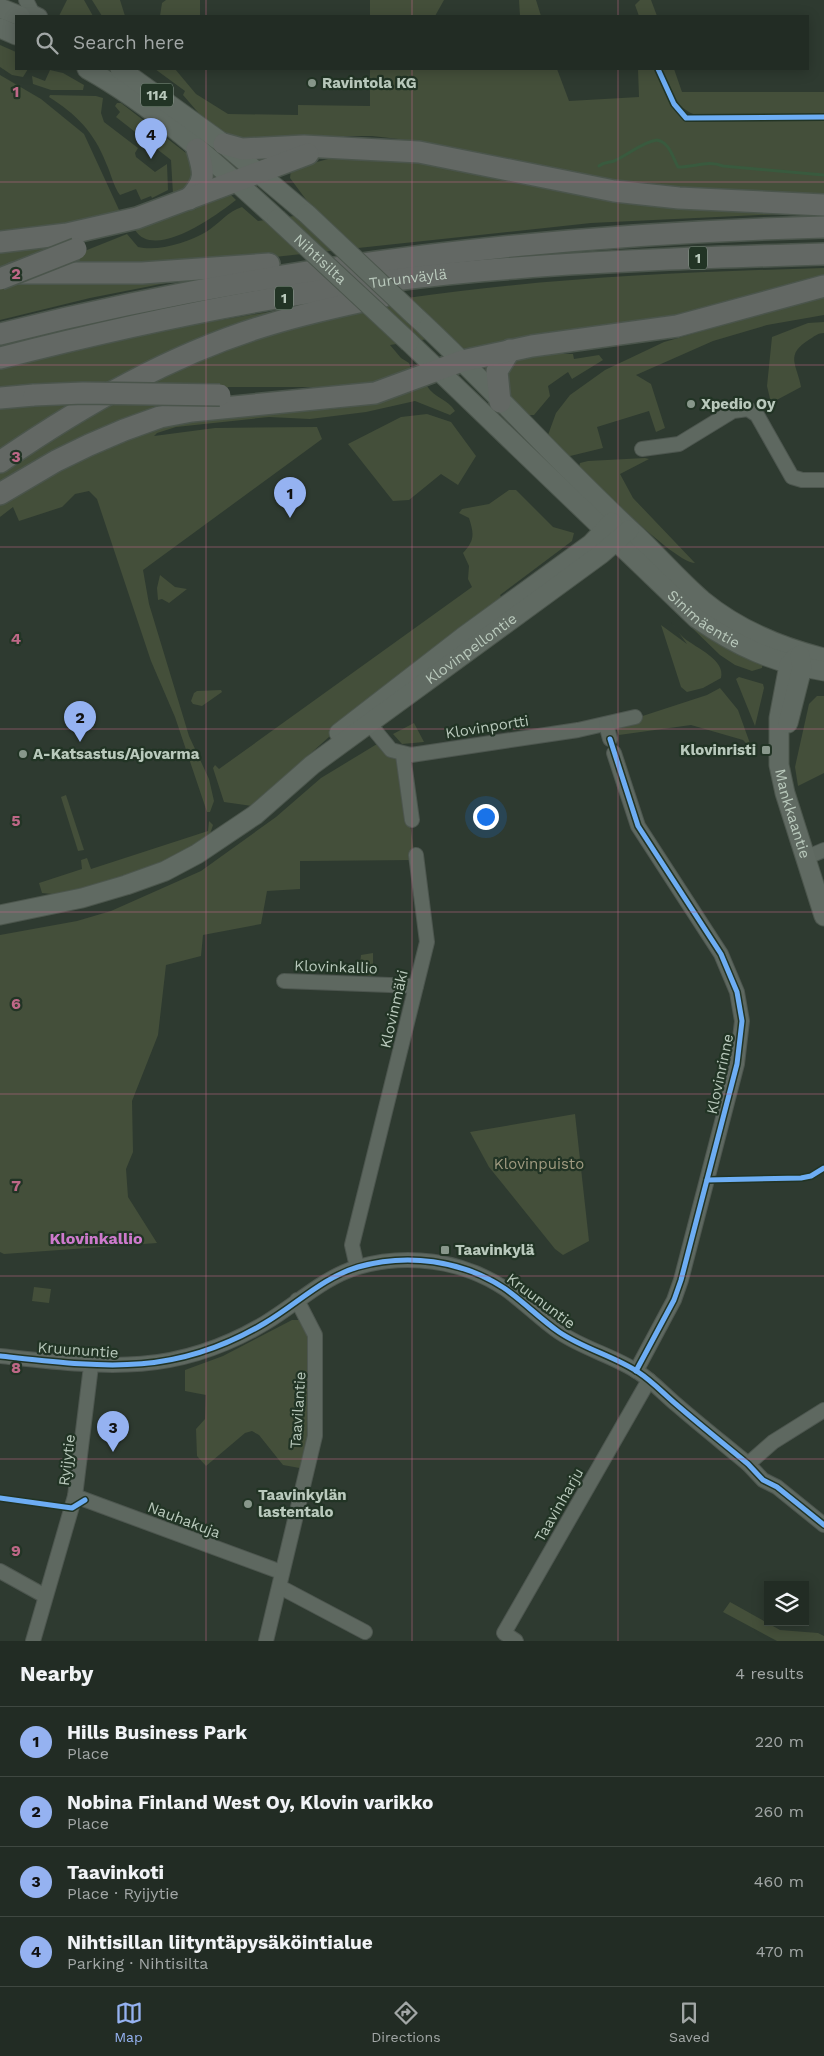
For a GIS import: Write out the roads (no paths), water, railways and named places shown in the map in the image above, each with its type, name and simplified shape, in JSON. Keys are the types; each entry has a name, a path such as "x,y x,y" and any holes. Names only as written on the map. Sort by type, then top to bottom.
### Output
{"highway":[{"path":"224,144 248,149 304,146 419,152 614,190 679,198 824,205"},
{"path":"189,199 199,189 204,176 197,148"},
{"path":"0,279 76,249 137,218 260,172 286,160 325,148"},
{"path":"0,242 68,234 137,218"},
{"name":"Turunväylä","path":"0,334 179,293 302,271 481,248 707,230 824,228"},
{"path":"0,273 142,273 244,267 361,254 481,248"},
{"name":"Turunväylä","path":"0,358 175,318 310,293 428,276 514,268 824,254"},
{"path":"0,462 105,396 215,344 269,324 318,310 414,291 514,277 572,265"},
{"path":"0,494 81,449 160,417 192,411 376,393 462,361 510,350 677,326 824,286"},
{"path":"500,402 497,371 510,350"},
{"path":"0,398 83,393 220,395 309,399"}],"main road":[{"name":"Nihtisilta","path":"89,70 139,103 236,181 438,370 616,530"},
{"name":"Nihtisilta","path":"121,70 224,144 260,172 307,214 462,361 616,530"},
{"name":"Sinimäentie","path":"616,530 696,618 718,633 743,647 824,671"},
{"name":"Klovinpellontie","path":"0,915 82,898 142,879 197,854 255,815 366,719 591,544 616,530"},
{"name":"Sinimäentie","path":"797,662 824,658"},
{"name":"Mankkaantie","path":"797,662 779,718 781,778 824,916"},
{"name":"Klovinpellontie","path":"0,927 61,911 82,898"}],"street":[{"path":"26,0 32,12 38,15"},
{"path":"642,449 679,444 733,411 748,409 757,415 792,477 802,480 824,480"},
{"name":"Klovinportti","path":"403,754 438,751 606,724 635,716"},
{"path":"366,719 392,750 403,754 412,820"},
{"path":"606,724 610,739"},
{"name":"Klovinrinne","path":"614,753 638,826 721,954 737,992 742,1021 737,1064 681,1280 674,1300 636,1371"},
{"path":"805,858 824,850"},
{"name":"Klovinmäki","path":"357,1268 352,1245 427,942 416,855"},
{"name":"Klovinkallio","path":"284,981 416,986"},
{"name":"Kruununtie","path":"0,1356 91,1366 155,1363 206,1351 265,1322 334,1277 357,1268 412,1259 443,1263 471,1271 502,1287 573,1341 636,1371 748,1464 762,1480 777,1488 824,1525"},
{"name":"Taavilantie","path":"266,1641 315,1436 315,1335 310,1321 297,1300"},
{"name":"Ryijytie","path":"33,1641 75,1496 91,1366"},
{"name":"Taavinharju","path":"516,1641 502,1637 649,1380"},
{"path":"748,1464 773,1442 824,1410"},
{"name":"Nauhakuja","path":"75,1496 281,1572"},
{"path":"0,1571 45,1596"},
{"path":"280,1587 365,1632"}],"waterway":[{"path":"599,166 614,161 646,143 657,140 668,147 678,167 717,164 824,175"}],"place":[{"name":"Ravintola KG","path":"312,83"},
{"name":"Nihtisillan liityntäpysäköintialue","path":"151,159"},
{"name":"Xpedio Oy","path":"691,404"},
{"name":"Hills Business Park","path":"290,518"},
{"name":"Nobina Finland West Oy, Klovin varikko","path":"80,742"},
{"name":"Klovinristi","path":"766,750"},
{"name":"A-Katsastus/Ajovarma","path":"23,754"},
{"name":"Taavinkylä","path":"445,1250"},
{"name":"Taavinkoti","path":"113,1452"},
{"name":"Taavinkylän lastentalo","path":"248,1504"}],"district":[{"name":"Klovinkallio","path":"96,1238"}],"park label":[{"name":"Klovinpuisto","path":"539,1164"}]}
